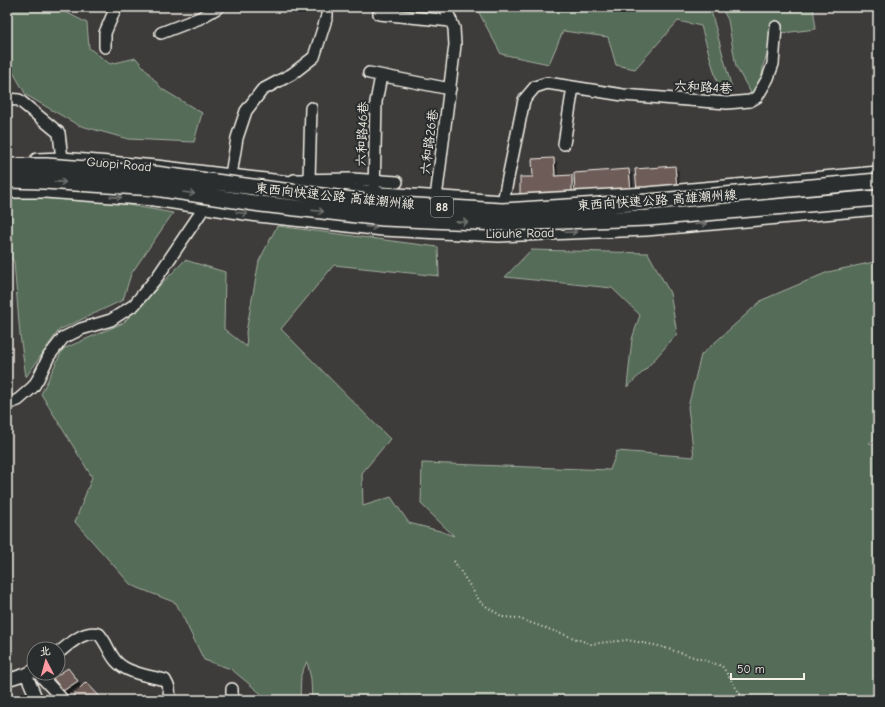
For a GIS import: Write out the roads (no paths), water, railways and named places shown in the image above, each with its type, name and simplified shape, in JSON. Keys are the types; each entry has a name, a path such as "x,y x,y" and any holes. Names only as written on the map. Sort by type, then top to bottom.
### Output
{"highway":[{"name":"東西向快速公路 高雄潮州線","path":"7,166 46,166 155,174 382,204 502,211 648,202 878,181"},
{"name":"東西向快速公路 高雄潮州線","path":"7,180 155,188 261,204 383,218 500,224 648,218 878,198"}],"main road":[{"name":"Guopi Road","path":"7,160 62,159 231,175"},
{"path":"231,175 281,183 374,194 503,202 647,194 878,173"},
{"path":"7,192 45,191 139,198 204,206"},
{"name":"Liouhe Road","path":"204,206 258,215 383,229 499,235 646,229 878,208"}],"street":[{"path":"105,47 104,33 116,7"},
{"path":"161,33 200,18 219,7"},
{"path":"7,404 18,400 33,387 49,356 63,338 81,329 111,320 134,305 158,276 204,206 231,175 237,138 246,111 262,90 292,74 314,57 327,16 327,7"},
{"name":"六和路26巷","path":"436,198 456,45 455,33 445,7"},
{"path":"379,14 451,21"},
{"name":"六和路4巷","path":"503,202 524,100 535,87 541,84 552,84 623,95 727,103 750,101 757,97 768,78 773,64 776,27"},
{"path":"369,73 450,89"},
{"name":"六和路46巷","path":"374,194 376,102 381,76"},
{"path":"564,144 573,88"},
{"path":"7,99 19,100 59,133 62,159"},
{"path":"309,178 311,108"},
{"path":"281,183 309,178 397,182"},
{"path":"66,647 83,635 88,633 99,634 105,640 114,660 129,672 165,680 169,688 170,700"},
{"path":"7,680 26,673"},
{"path":"32,681 37,700"},
{"path":"45,681 63,700"}]}
